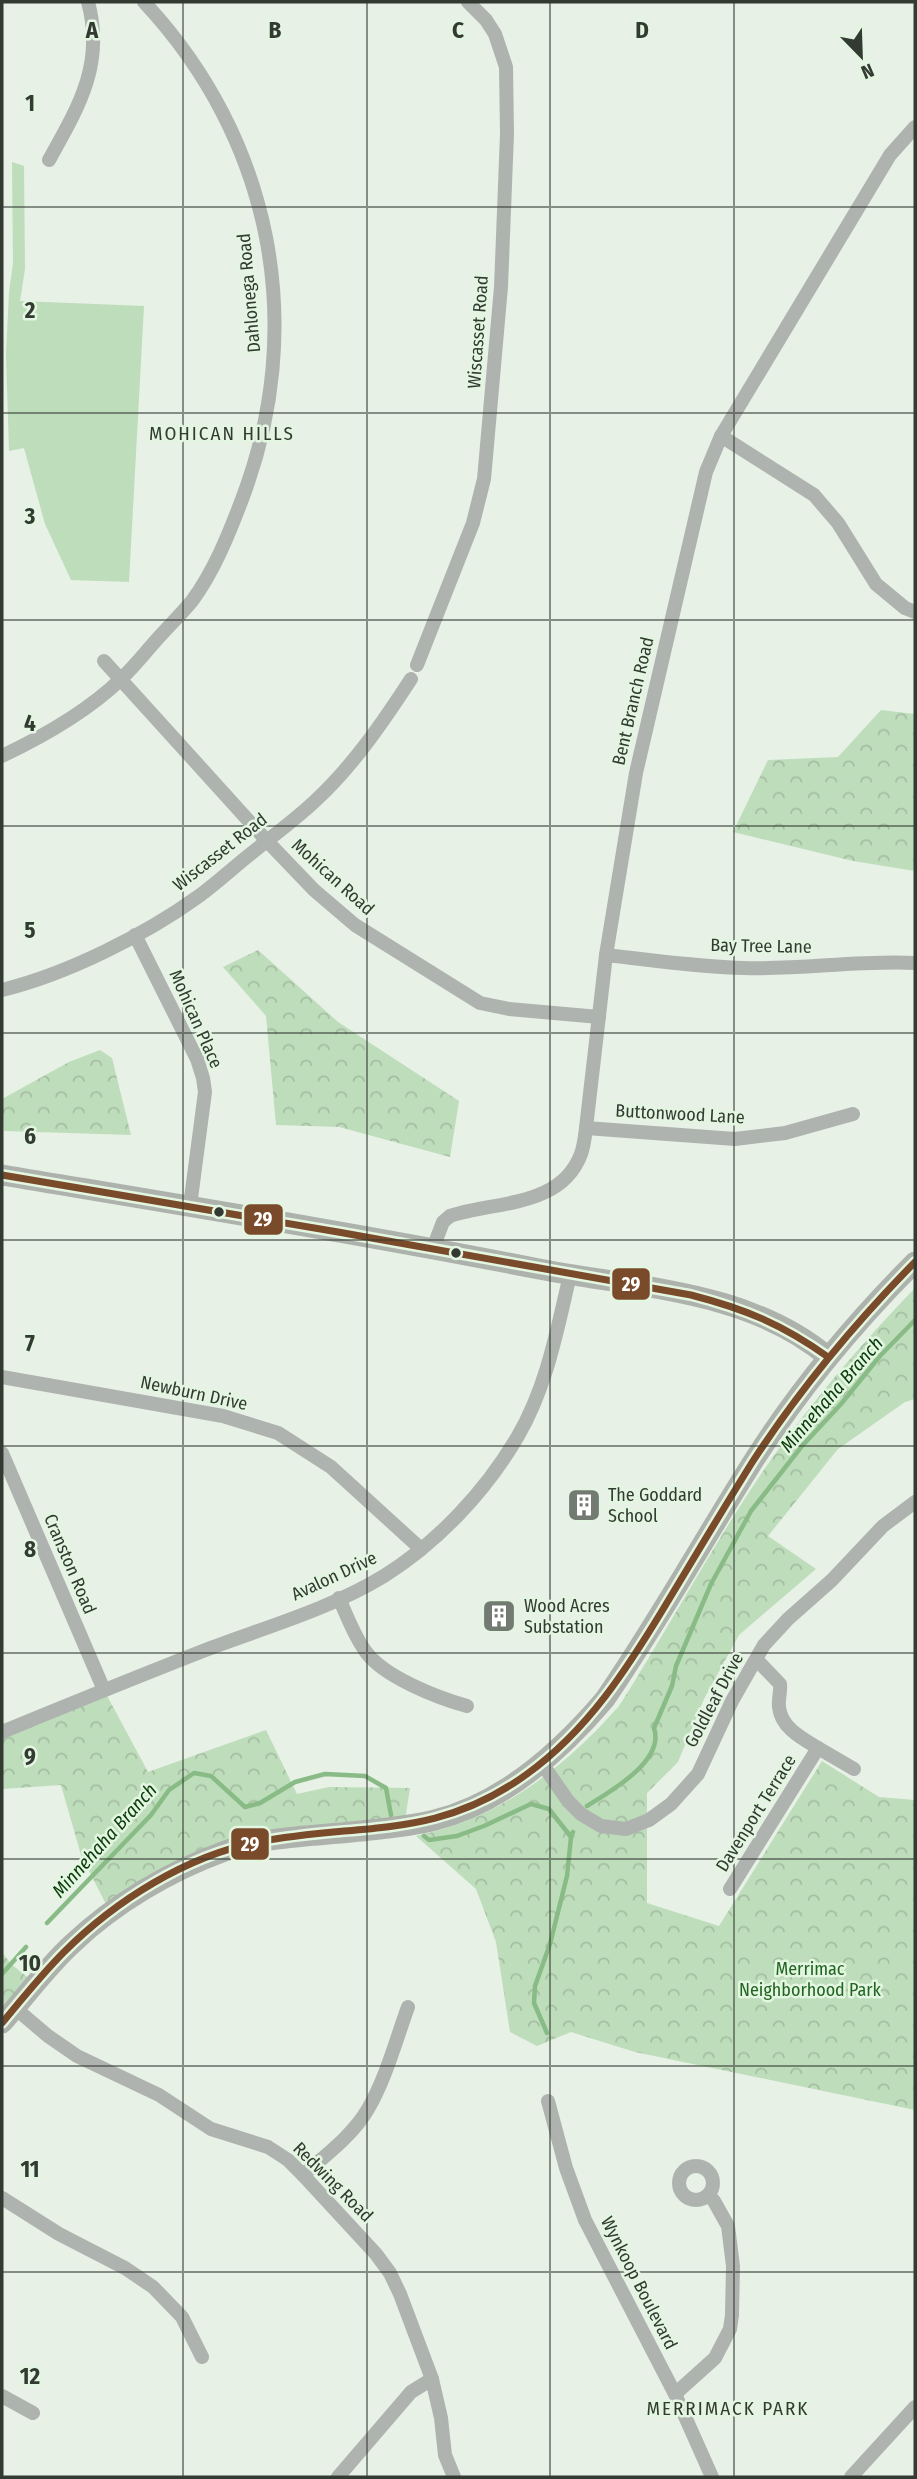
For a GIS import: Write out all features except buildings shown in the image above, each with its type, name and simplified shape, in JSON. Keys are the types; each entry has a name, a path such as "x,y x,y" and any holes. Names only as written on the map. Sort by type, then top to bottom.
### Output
{"main road":[{"path":"2,1175 433,1248 705,1298 763,1316 804,1337 828,1357"},
{"path":"8,2016 71,1944 100,1920 157,1882 194,1864 228,1850 258,1843 437,1820 501,1791 541,1762 578,1730 605,1699 756,1457 828,1357 878,1299 915,1262"}],"street":[{"path":"49,160 70,125 90,75 92,30 88,2"},
{"name":"Dahlonega Road","path":"2,756 62,724 121,680 191,601 210,573 229,533 250,479 267,414 275,368 275,320 260,206 245,159 212,90 164,24 144,2"},
{"name":"Wiscasset Road","path":"2,990 71,967 135,935 198,897 325,791 386,717 414,672 473,523 484,479 494,383 508,134 506,67 495,34 486,20 468,2"},
{"name":"Bent Branch Road","path":"433,1248 443,1222 450,1216 533,1198 556,1186 581,1154 606,955 636,774 706,472 721,436 890,155 915,127"},
{"path":"721,436 814,495 838,523 876,584 905,608 915,612"},
{"name":"Mohican Road","path":"104,661 267,841 314,890 355,925 480,1003 509,1009 599,1017"},
{"name":"Mohican Place","path":"135,935 197,1059 203,1078 205,1092 190,1206"},
{"name":"Bay Tree Lane","path":"606,955 744,968 821,967 884,961 915,963"},
{"name":"Buttonwood Lane","path":"586,1128 735,1139 785,1133 853,1114"},
{"name":"Avalon Drive","path":"2,1732 339,1598 383,1576 421,1549 474,1499 519,1435 548,1370 570,1275"},
{"name":"Newburn Drive","path":"2,1377 223,1416 278,1433 331,1467 421,1549"},
{"name":"Cranston Road","path":"2,1453 104,1690"},
{"name":"Goldleaf Drive","path":"541,1762 568,1801 581,1814 601,1826 626,1829 649,1820 671,1804 698,1774 732,1701 764,1645 788,1619 832,1580 883,1526 915,1503"},
{"path":"339,1598 358,1639 373,1660 408,1683 445,1700 467,1706"},
{"name":"Davenport Terrace","path":"730,1889 818,1748 784,1722 778,1703 780,1684 757,1660"},
{"path":"818,1748 854,1769"},
{"path":"303,2175 346,2137 367,2111 379,2087 408,2007"},
{"name":"Redwing Road","path":"8,2016 48,2036 77,2056 159,2095 211,2129 268,2147 288,2160 303,2175 376,2254 390,2273 432,2379 441,2418 445,2455 454,2477"},
{"name":"Wynkoop Boulevard","path":"548,2101 566,2168 585,2220 675,2393 712,2477"},
{"path":"675,2393 715,2358 730,2329 733,2315 733,2266 728,2226 708,2195"},
{"path":"2,2198 59,2234 125,2268 153,2287 181,2317 202,2357"},
{"path":"338,2477 411,2392 432,2379"},
{"path":"2,2396 33,2413"},
{"path":"851,2477 915,2407"}],"green space":[{"path":"12,162 24,166 25,269 20,301 144,306 129,582 71,580 45,524 24,448 9,451 6,354 13,263"},
{"path":"881,710 915,714 915,871 853,861 733,832 768,760 838,757"},
{"path":"258,950 338,1022 459,1101 450,1157 339,1127 276,1125 266,1016 223,967"},
{"path":"100,1050 112,1058 131,1135 4,1131 2,1099 69,1062"},
{"name":"Merrimac Neighborhood Park","path":"915,1288 915,1399 905,1402 838,1449 768,1536 816,1569 739,1635 704,1699 678,1762 647,1793 647,1903 719,1926 822,1761 879,1797 915,1800 915,2110 635,2052 571,2032 537,2046 510,2032 496,1942 476,1889 416,1836 475,1817 528,1788 575,1750 619,1706 729,1523 768,1464 838,1373"},
{"path":"104,1690 148,1772 266,1730 297,1794 329,1787 410,1788 404,1826 258,1843 110,1912 81,1855 61,1785 2,1789 2,1732"},
{"path":"2,1952 11,1964 36,1984 2,2020"}],"waterway":[{"name":"Minnehaha Branch","path":"587,1806 634,1774 652,1752 654,1728 672,1686 676,1666 711,1584 751,1511 802,1446 915,1320"},
{"name":"Minnehaha Branch","path":"47,1923 151,1815 169,1790 194,1773 211,1776 245,1807 260,1803 295,1782 325,1774 365,1776 386,1788 391,1815"},
{"name":"Minnehaha Branch","path":"424,1836 429,1840 457,1836 531,1804 549,1809 571,1837 573,1832"},
{"path":"547,2033 534,2003 535,1986 550,1944 567,1876 571,1837"},
{"name":"Minnehaha Branch","path":"2,1974 26,1947"}],"transit line":[{"name":"29","path":"2,1175 691,1295 762,1319 795,1335 828,1357"},
{"name":"29","path":"2,2023 48,1969 84,1933 129,1898 178,1870 204,1858 258,1842 428,1820 460,1810 493,1795 549,1757 587,1718 621,1675 753,1461 809,1382 915,1262"}],"place":[{"name":"The Goddard School","path":"584,1505"},
{"name":"Wood Acres Substation","path":"499,1616"}],"district":[{"name":"MOHICAN HILLS","path":"222,433"},
{"name":"MERRIMACK PARK","path":"728,2408"}]}
